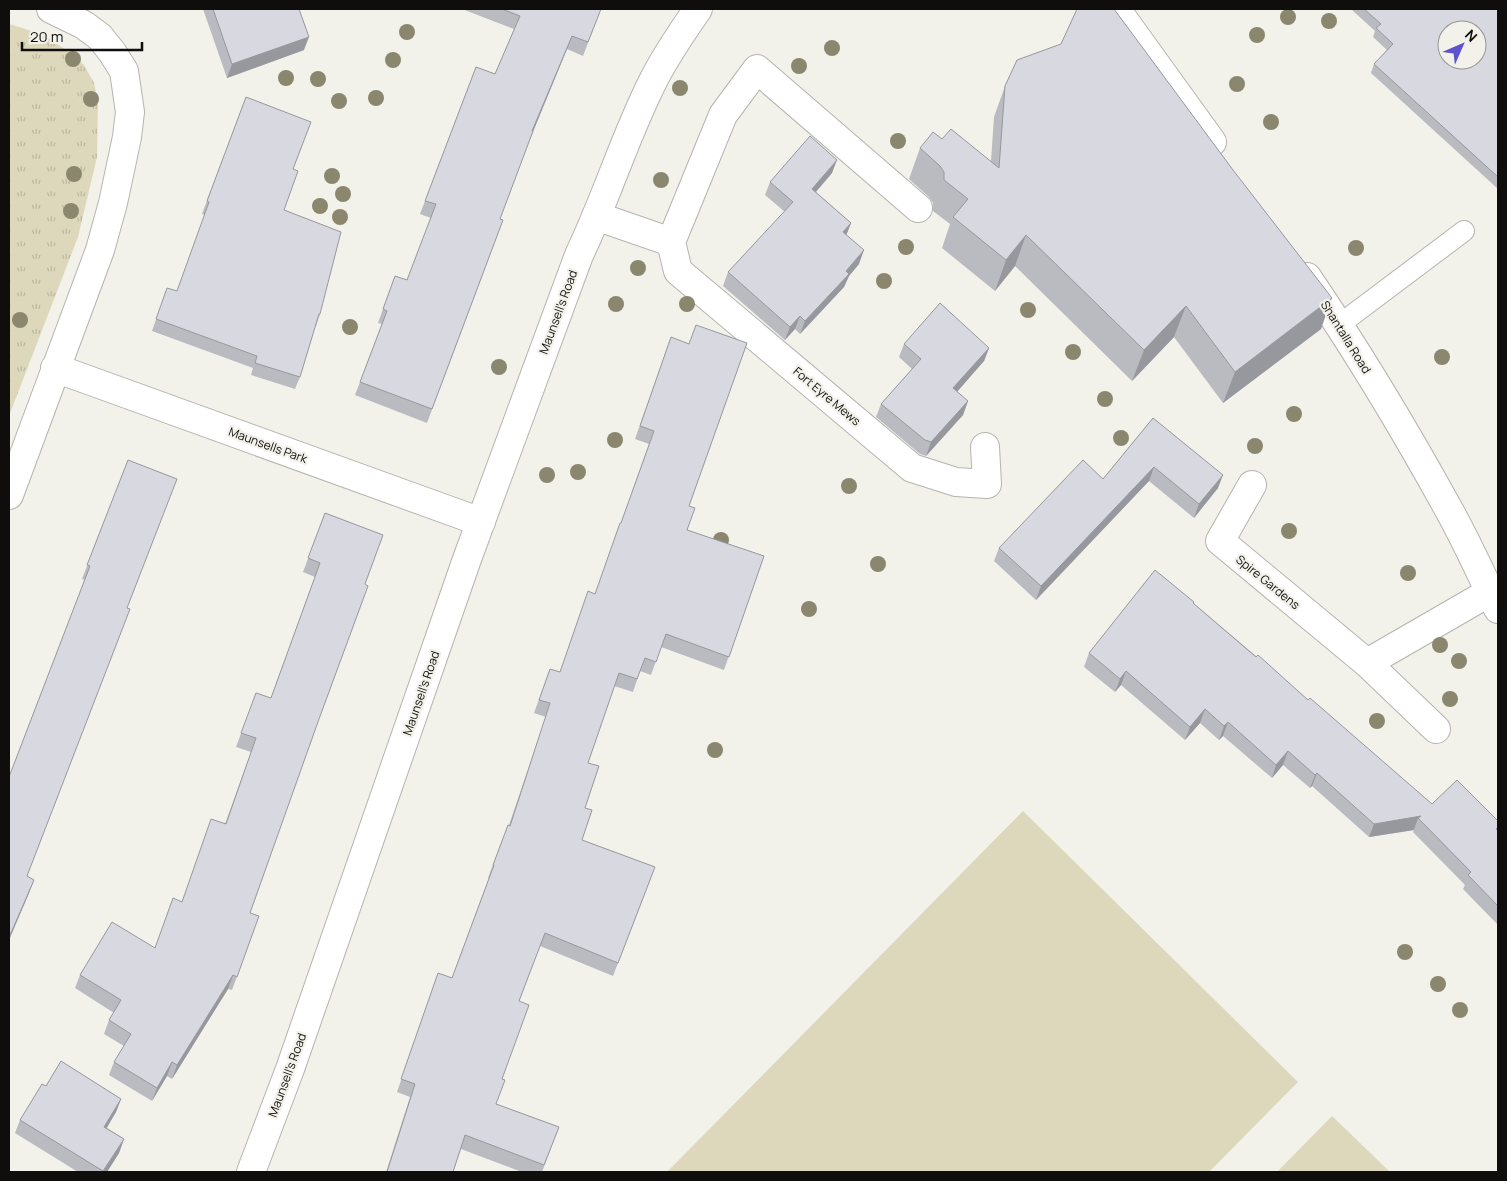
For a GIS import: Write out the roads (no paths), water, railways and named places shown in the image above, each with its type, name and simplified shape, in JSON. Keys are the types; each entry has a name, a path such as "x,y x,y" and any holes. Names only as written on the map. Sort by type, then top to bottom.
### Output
{"street":[{"path":"9,494 100,250 113,203 127,137 130,112 124,71 112,52 95,33 52,9"},
{"name":"Maunsell's Road","path":"251,1172 290,1069 481,522 579,256 622,149 652,82 698,9"},
{"path":"1116,9 1228,164"},
{"path":"596,216 671,242 723,115 756,69 918,208"},
{"name":"Fort Eyre Mews","path":"671,242 678,271 912,468 956,482 986,484 985,447"},
{"name":"Shantalla Road","path":"1291,253 1339,325 1388,405 1449,510 1495,599"},
{"name":"Maunsells Park","path":"56,368 481,522"},
{"name":"Spire Gardens","path":"1252,485 1220,541 1367,663 1436,729"},
{"path":"1367,663 1495,599"}],"lane":[{"path":"1339,325 1464,231"}]}
